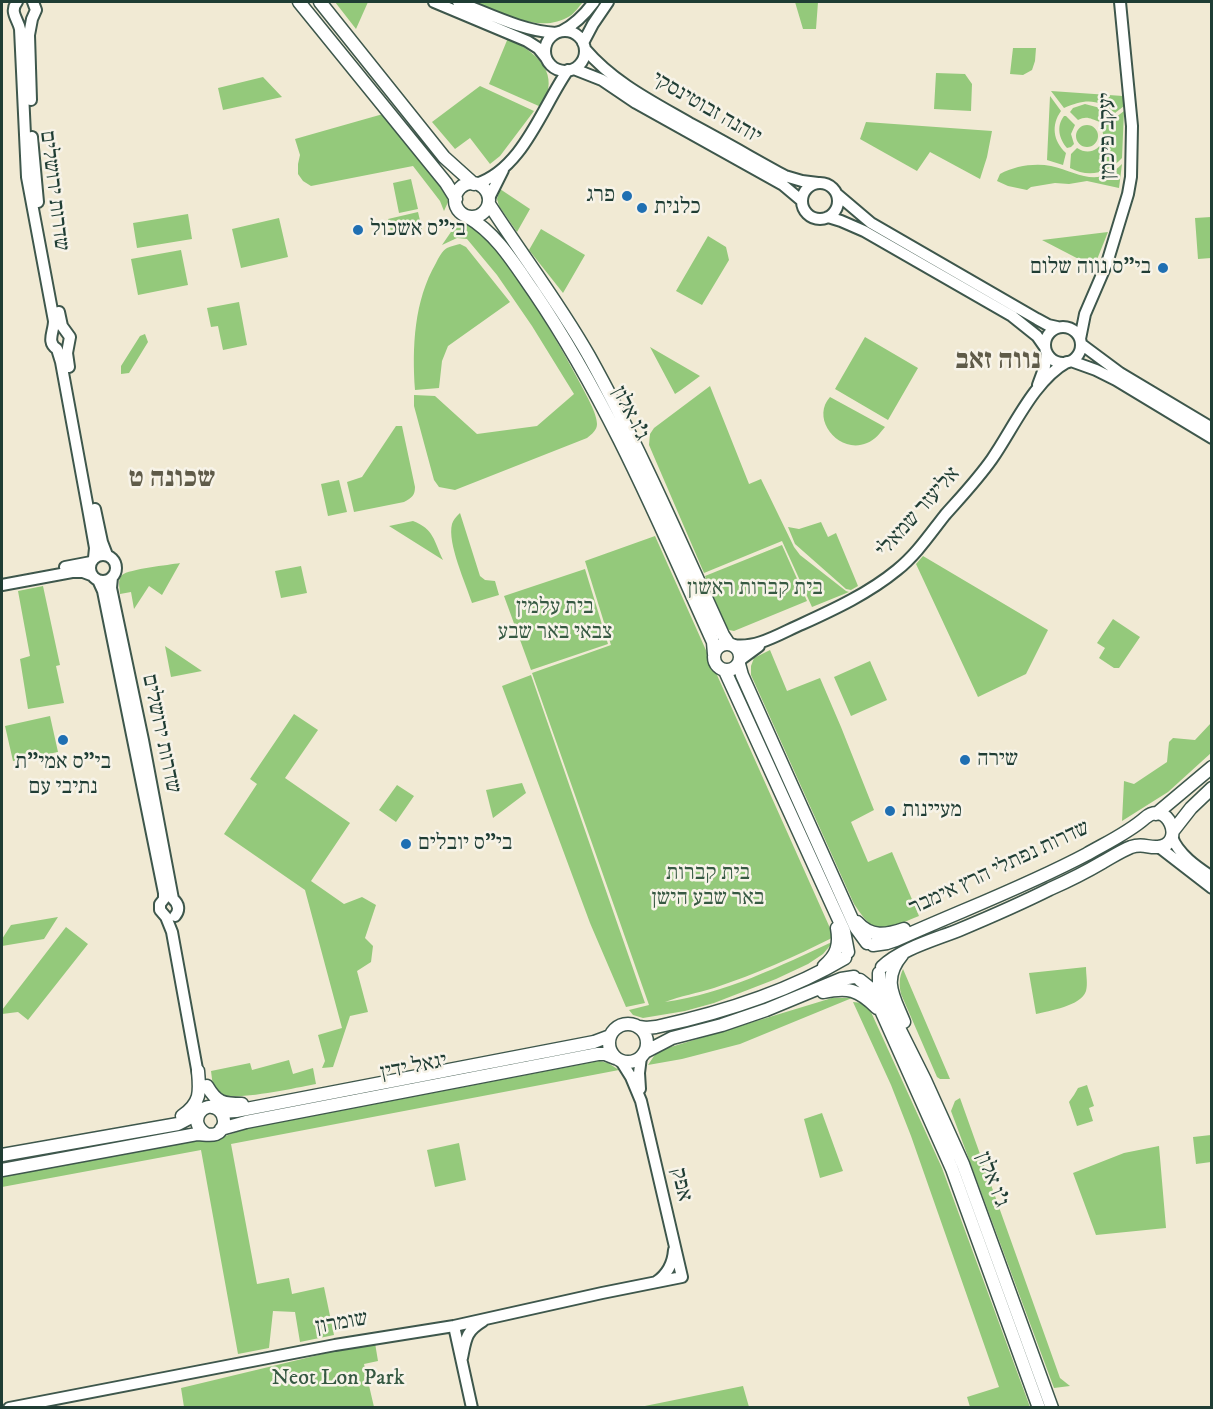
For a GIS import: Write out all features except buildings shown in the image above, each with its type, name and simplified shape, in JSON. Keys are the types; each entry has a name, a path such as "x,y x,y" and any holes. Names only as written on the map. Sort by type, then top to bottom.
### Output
{"main road":[{"path":"298,2 446,183 456,199"},
{"path":"320,2 444,157 475,184 485,189 489,201 483,213 479,216 468,217 457,207 457,194 464,186 475,184"},
{"name":"ג'ו אלון","path":"489,201 588,355 644,464 723,635 731,645"},
{"name":"ג'ו אלון","path":"468,217 487,230 502,248 545,307 578,361 634,469 713,642 714,654"},
{"path":"740,662 733,669 725,670 717,666 714,654 718,647 731,645 740,652 742,675 848,912 856,928 881,954 880,970 871,979 841,979 722,1025 672,1038 632,1062 618,1060 609,1048 610,1036 616,1028 624,1024 646,1028 656,1027 718,1011 826,970 847,955 856,944 870,944"},
{"path":"725,670 844,932 847,969 857,979"},
{"path":"1212,767 1142,822 1140,835 1144,842 1154,846 1167,843 1191,808 1212,788"},
{"path":"1155,813 1164,815 1168,819 1172,826 1172,834"},
{"name":"שדרות נפתלי הרץ אימבר","path":"870,944 896,940 1067,865 1142,822"},
{"name":"שדרות נפתלי הרץ אימבר","path":"880,970 890,959 904,952 989,918 1049,890 1125,849 1140,845 1154,846"},
{"path":"802,980 823,966 835,953 839,939 833,907"},
{"path":"848,912 860,926 879,935 891,934 965,910"},
{"path":"904,952 893,967 890,983 925,1080"},
{"name":"ג'ו אלון","path":"880,970 879,984 882,994 925,1080 963,1164 1052,1407"},
{"name":"ג'ו אלון","path":"857,979 870,988 952,1169 1039,1407"},
{"path":"798,997 849,989 862,994 881,1011"},
{"path":"639,1027 647,1041 644,1054"},
{"name":"יגאל ידין","path":"218,1110 236,1111 279,1103 594,1042 610,1036"},
{"name":"יגאל ידין","path":"221,1129 246,1122 598,1054 605,1054 618,1060"},
{"path":"150,1129 180,1118 193,1108 199,1093 198,1071"},
{"path":"207,1086 214,1098 223,1103 279,1103"},
{"path":"2,1155 178,1124 208,1107 218,1110 224,1120 221,1129 214,1134 197,1134 2,1170"},
{"path":"200,1112 197,1125 206,1134"}],"street":[{"name":"שדרות ירושלים","path":"16,2 13,11 20,29 27,177 54,321 53,333"},
{"name":"שדרות ירושלים","path":"33,2 36,10 28,35 38,201 52,283 65,331"},
{"path":"434,2 527,41 538,48 548,61 562,70 571,70"},
{"path":"458,2 543,32 575,33 580,37 584,46"},
{"path":"551,99 554,80 548,61 546,46 548,40 572,26 594,2"},
{"path":"489,201 506,165 527,138 556,88 582,61 584,46 593,24 608,2"},
{"name":"יעקב פיכמן","path":"1058,327 1077,316 1090,299 1107,263 1128,194 1131,177 1132,126 1120,2"},
{"path":"17,18 23,21 32,19"},
{"name":"יוהנה זבוטינסקי","path":"584,46 612,76 641,95 786,176 818,183"},
{"name":"יוהנה זבוטינסקי","path":"571,70 602,80 644,107 783,185 802,201"},
{"path":"475,184 491,177 506,165"},
{"path":"838,195 836,210 828,217 823,219 813,217 805,211 802,201 808,187 818,183 833,187 838,195 861,216 891,236 1048,325 1070,328 1078,334 1081,341 1120,373 1212,428"},
{"path":"828,217 864,231 1012,316 1037,336 1053,360 1096,370 1212,438"},
{"name":"יעקב פיכמן","path":"1081,341 1090,299"},
{"path":"1046,350 1047,335 1058,327"},
{"path":"63,347 53,346 51,341 53,333 58,330 65,331 70,337 63,347 63,373 95,548 90,568 95,577"},
{"path":"1069,362 1078,354 1081,341"},
{"path":"2,585 72,572 83,572 105,581 115,572 116,565 107,555 102,542 67,353 63,347"},
{"name":"אליעזר שמאלי","path":"1034,394 1042,374 1046,350"},
{"name":"אליעזר שמאלי","path":"731,645 747,646 843,605 898,569 915,552 991,460 1046,379 1069,362"},
{"path":"2,579 107,555"},
{"name":"שדרות ירושלים","path":"95,577 104,591 164,893 169,899"},
{"name":"שדרות ירושלים","path":"112,577 111,588 143,740 169,899"},
{"name":"אליעזר שמאלי","path":"740,662 749,652 769,638"},
{"path":"1172,834 1178,849 1192,863 1212,877"},
{"path":"1154,846 1212,888"},
{"path":"169,899 177,903 178,908 170,916 161,913 159,907 169,899"},
{"path":"170,916 203,1098 200,1112"},
{"path":"170,916 209,1095 218,1110"},
{"name":"אפק","path":"644,1054 639,1073 641,1101 682,1277"},
{"name":"אפק","path":"618,1060 631,1077 641,1101"},
{"path":"652,1283 668,1271 674,1244"},
{"name":"שומרון","path":"9,1407 335,1345 454,1326 682,1277"},
{"path":"462,1361 469,1332 487,1318"},
{"path":"454,1326 472,1407"}],"green space":[{"path":"335,2 368,2 356,29"},
{"path":"474,2 583,2 570,16 558,21 534,23"},
{"path":"795,2 818,2 816,29 803,29"},
{"path":"508,38 532,53 548,75 547,96 541,107 489,84"},
{"path":"1013,48 1036,48 1032,70 1023,75 1010,74"},
{"path":"936,73 965,74 972,84 971,111 934,109"},
{"path":"263,77 282,97 223,110 218,88"},
{"path":"480,86 534,111 500,156 490,164 470,138 455,149 432,122"},
{"path":"1051,91 1123,96 1124,106 1115,113 1091,101 1064,108"},
{"path":"1050,96 1061,111 1056,122 1055,133 1058,143 1066,153 1063,165 1047,160"},
{"path":"1085,104 1108,112 1106,120 1100,122 1087,118 1078,120 1070,112 1073,108"},
{"path":"1124,111 1122,158 1111,167 1098,172 1084,173 1070,168 1071,154 1077,148 1092,151 1099,147 1104,140 1102,128"},
{"path":"383,114 445,189 448,202 444,211 440,201 413,166 311,186 298,174 300,155 295,139"},
{"path":"1064,116 1075,125 1071,134 1074,144 1067,148 1060,132 1060,124"},
{"path":"866,122 992,131 980,179 930,152 917,171 860,139"},
{"path":"1087,125 1095,128 1098,136 1095,144 1087,147 1079,144 1076,136 1079,128"},
{"path":"1122,164 1119,188 1087,181 1069,184 1055,183 1031,187 1027,190 997,181 1000,174 1025,166 1051,166 1087,177 1096,177 1113,172"},
{"path":"411,179 418,209 399,213 393,183"},
{"path":"500,189 530,209 517,232 499,206 497,199"},
{"path":"418,212 422,229 392,236 388,219"},
{"path":"188,214 192,239 137,248 133,223"},
{"path":"1211,217 1211,258 1198,259 1195,218"},
{"path":"279,218 288,257 241,268 232,229"},
{"path":"462,223 477,230 486,238 520,283 572,368 591,404 597,424 595,430 587,438 455,490 439,487 434,480 414,406 414,395 435,396 477,434 537,426 574,394 497,275 467,239 457,238 442,245 453,229"},
{"path":"541,229 585,255 563,293 529,250"},
{"path":"1108,232 1094,267 1042,240"},
{"path":"708,236 726,247 729,260 702,305 676,291"},
{"path":"460,244 466,247 510,302 448,346 442,361 439,388 415,390 416,325 423,293 442,252"},
{"path":"181,250 188,285 138,295 131,259"},
{"path":"239,302 247,345 223,350 218,326 211,327 207,308"},
{"path":"145,334 148,342 129,373 121,374 121,366 140,336"},
{"path":"865,337 918,368 888,420 835,389"},
{"path":"650,347 700,376 675,394"},
{"path":"710,386 749,484 761,479 800,555 849,592 812,607 782,541 704,573 649,445 650,434 654,428"},
{"path":"830,397 885,427 867,443 847,444 838,440 830,433 823,415"},
{"path":"396,426 402,426 415,487 414,494 404,502 354,512 347,482 362,477"},
{"path":"339,480 347,512 328,516 321,484"},
{"path":"460,513 480,576 485,580 495,581 499,595 472,603 452,542 452,524"},
{"path":"413,521 429,532 443,560 389,526"},
{"path":"821,522 828,537 836,533 858,586 851,590 846,589 795,544 788,527 799,529"},
{"name":"בית קברות באר שבע הישן","path":"655,536 834,937 745,977 665,1002 730,986 834,941 823,954 808,964 776,979 714,1003 685,1011 643,1018 633,1015 629,1010 649,1005 532,673 611,645 585,561"},
{"name":"בית קברות ראשון","path":"782,545 807,601 734,631 729,630 705,576"},
{"path":"923,556 1048,630 1026,674 978,697 916,564"},
{"path":"180,563 162,595 149,586 134,609 131,592 120,594 119,584 122,575 141,569"},
{"path":"301,566 307,593 281,598 275,571"},
{"name":"בית עלמין צבאי באר שבע","path":"585,569 608,644 531,670 504,596"},
{"path":"43,586 60,665 56,666 64,703 28,709 20,659 30,656 18,591"},
{"path":"1113,619 1140,637 1119,668 1114,668 1099,658 1105,648 1097,643"},
{"path":"165,646 202,671 171,677"},
{"path":"770,650 787,691 820,678 874,810 851,822 868,862 892,852 919,916 890,927 878,928 862,916 854,904 751,675 754,658"},
{"path":"870,661 887,700 851,716 834,677"},
{"path":"531,675 645,1003 626,1007 590,923 502,686"},
{"path":"294,714 318,730 285,778 350,823 311,881 344,904 362,897 376,905 365,938 373,946 371,962 357,971 368,1012 350,1016 333,1067 322,1068 325,1061 318,1035 342,1028 305,890 224,834 257,784 250,779"},
{"path":"50,716 58,752 13,761 5,726"},
{"path":"1211,723 1211,753 1168,792 1122,821 1124,781 1134,784 1167,762 1169,742 1173,738 1195,740"},
{"path":"522,783 526,793 493,818 486,790"},
{"path":"397,785 414,796 396,822 379,810"},
{"path":"58,917 44,939 2,946 2,939 11,925"},
{"path":"66,927 88,944 28,1020 18,1012 2,1014 2,1010"},
{"path":"1086,967 1087,988 1083,996 1064,1007 1036,1014 1029,973"},
{"path":"903,969 950,1079 937,1077 901,994 900,981"},
{"path":"832,998 852,998 740,1044 648,1065 661,1050"},
{"path":"853,1002 863,1003 871,1012 942,1168 1030,1407 970,1407 967,1397 999,1387 911,1136 891,1085"},
{"path":"289,1060 293,1074 313,1068 316,1084 236,1096 225,1096 218,1093 213,1085 211,1071 250,1063 252,1070"},
{"path":"599,1061 608,1063 619,1070 231,1144 257,1284 289,1278 292,1294 324,1287 334,1335 300,1342 295,1312 273,1311 269,1348 238,1354 201,1150 2,1187 2,1177 217,1139 245,1129"},
{"path":"1087,1085 1094,1106 1089,1108 1093,1121 1077,1126 1069,1102 1078,1088"},
{"path":"960,1098 1060,1378 1070,1386 1054,1388 951,1111 955,1101"},
{"path":"822,1113 843,1171 820,1178 804,1119"},
{"path":"1211,1135 1211,1162 1196,1164 1193,1137"},
{"path":"459,1143 466,1180 435,1187 427,1150"},
{"path":"1159,1146 1166,1228 1096,1235 1073,1173 1124,1153"},
{"name":"Neot Lon Park","path":"375,1343 378,1361 364,1364 374,1407 184,1407 181,1388 327,1352"},
{"path":"743,1386 749,1407 640,1407"}],"place":[{"name":"פרג","path":"627,196"},
{"name":"כלנית","path":"642,208"},
{"name":"בי\"ס אשכול","path":"358,230"},
{"name":"בי\"ס נווה שלום","path":"1163,268"},
{"name":"בי\"ס אמי\"ת נתיבי עם","path":"63,740"},
{"name":"שירה","path":"965,760"},
{"name":"מעיינות","path":"890,811"},
{"name":"בי\"ס יובלים","path":"406,844"}],"district":[{"name":"נווה זאב","path":"998,362"},
{"name":"שכונה ט","path":"172,480"}]}
